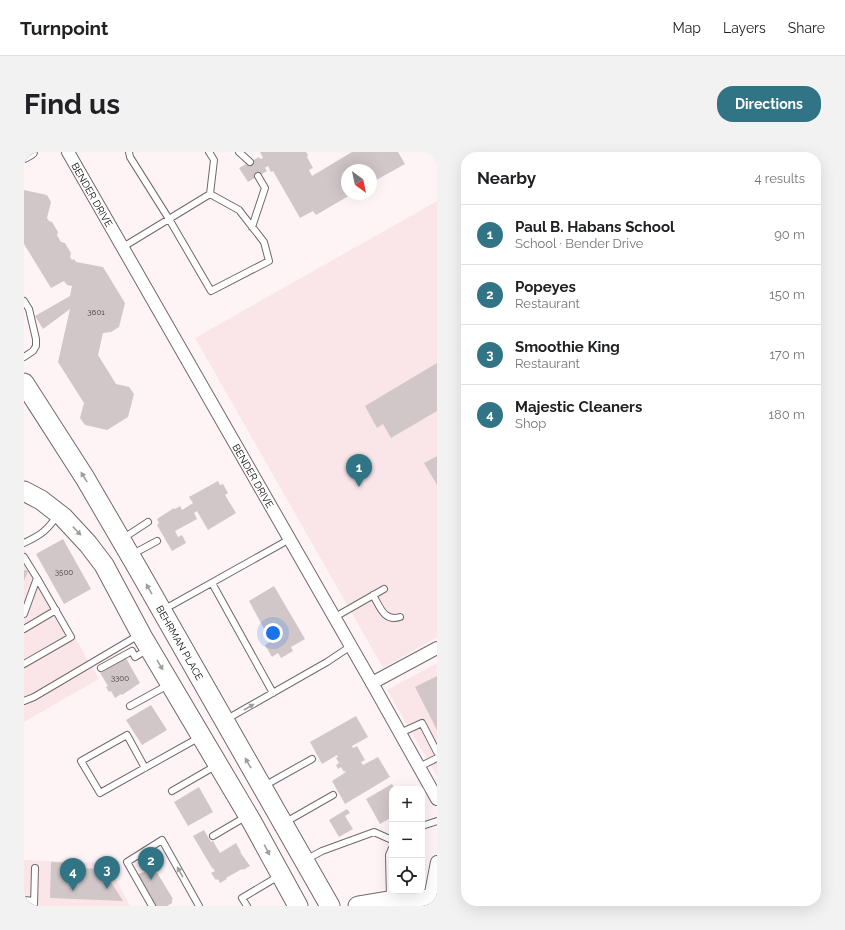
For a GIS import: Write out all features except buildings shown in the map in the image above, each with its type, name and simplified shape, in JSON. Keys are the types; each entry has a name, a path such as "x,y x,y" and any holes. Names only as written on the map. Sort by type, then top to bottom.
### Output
{"main road":[{"name":"BEHRMAN PLACE","path":"24,383 84,478 162,611 330,906"},
{"path":"24,491 41,500 58,513 88,544 104,566 145,641 250,819 298,906"},
{"path":"114,583 129,555"},
{"path":"250,819 279,816"},
{"path":"358,906 390,901 434,899"}],"street":[{"path":"24,156 31,152"},
{"name":"BENDER DRIVE","path":"68,152 352,646 436,797"},
{"path":"372,683 437,648"},
{"path":"434,899 437,862"}],"lane":[{"path":"129,152 130,157 169,219 211,291 269,261 264,242 239,210 210,194"},
{"path":"209,152 214,160 210,194"},
{"path":"239,152 250,162"},
{"path":"252,227 265,188 258,176"},
{"path":"123,247 210,194"},
{"path":"24,301 29,309 36,339 36,346 33,351 24,357"},
{"path":"24,543 39,536 50,527 58,513"},
{"path":"129,555 148,522"},
{"path":"162,611 290,538"},
{"path":"129,555 157,541"},
{"path":"24,557 71,637 24,664"},
{"path":"24,614 37,578"},
{"path":"212,583 273,693"},
{"path":"335,617 384,589"},
{"path":"373,595 388,618 393,619 400,617"},
{"path":"24,629 56,610"},
{"path":"101,668 132,651 135,657 145,641"},
{"path":"24,701 145,641"},
{"path":"224,721 352,646"},
{"path":"130,706 171,683"},
{"path":"400,733 422,723 437,752"},
{"path":"145,768 127,735 81,760 100,793 145,768 201,736"},
{"path":"419,767 437,758"},
{"path":"262,787 312,759"},
{"path":"172,791 218,765"},
{"path":"279,816 333,795"},
{"path":"213,836 250,819"},
{"path":"425,825 437,821"},
{"path":"304,860 322,851 374,832 389,839"},
{"path":"152,906 127,862 162,840 199,906"},
{"path":"389,858 390,901"},
{"path":"24,900 34,903 35,868"},
{"path":"247,906 242,898 281,876"}],"shaded area":[{"path":"437,201 437,637 383,668 195,338"},
{"path":"24,549 99,679 24,722"},
{"path":"437,663 437,776 387,690"},
{"path":"24,860 107,863 130,906 24,906"}],"place":[{"name":"Paul B. Habans School","path":"359,487"},
{"name":"Popeyes","path":"151,880"},
{"name":"Smoothie King","path":"107,889"},
{"name":"Majestic Cleaners","path":"73,891"}]}
